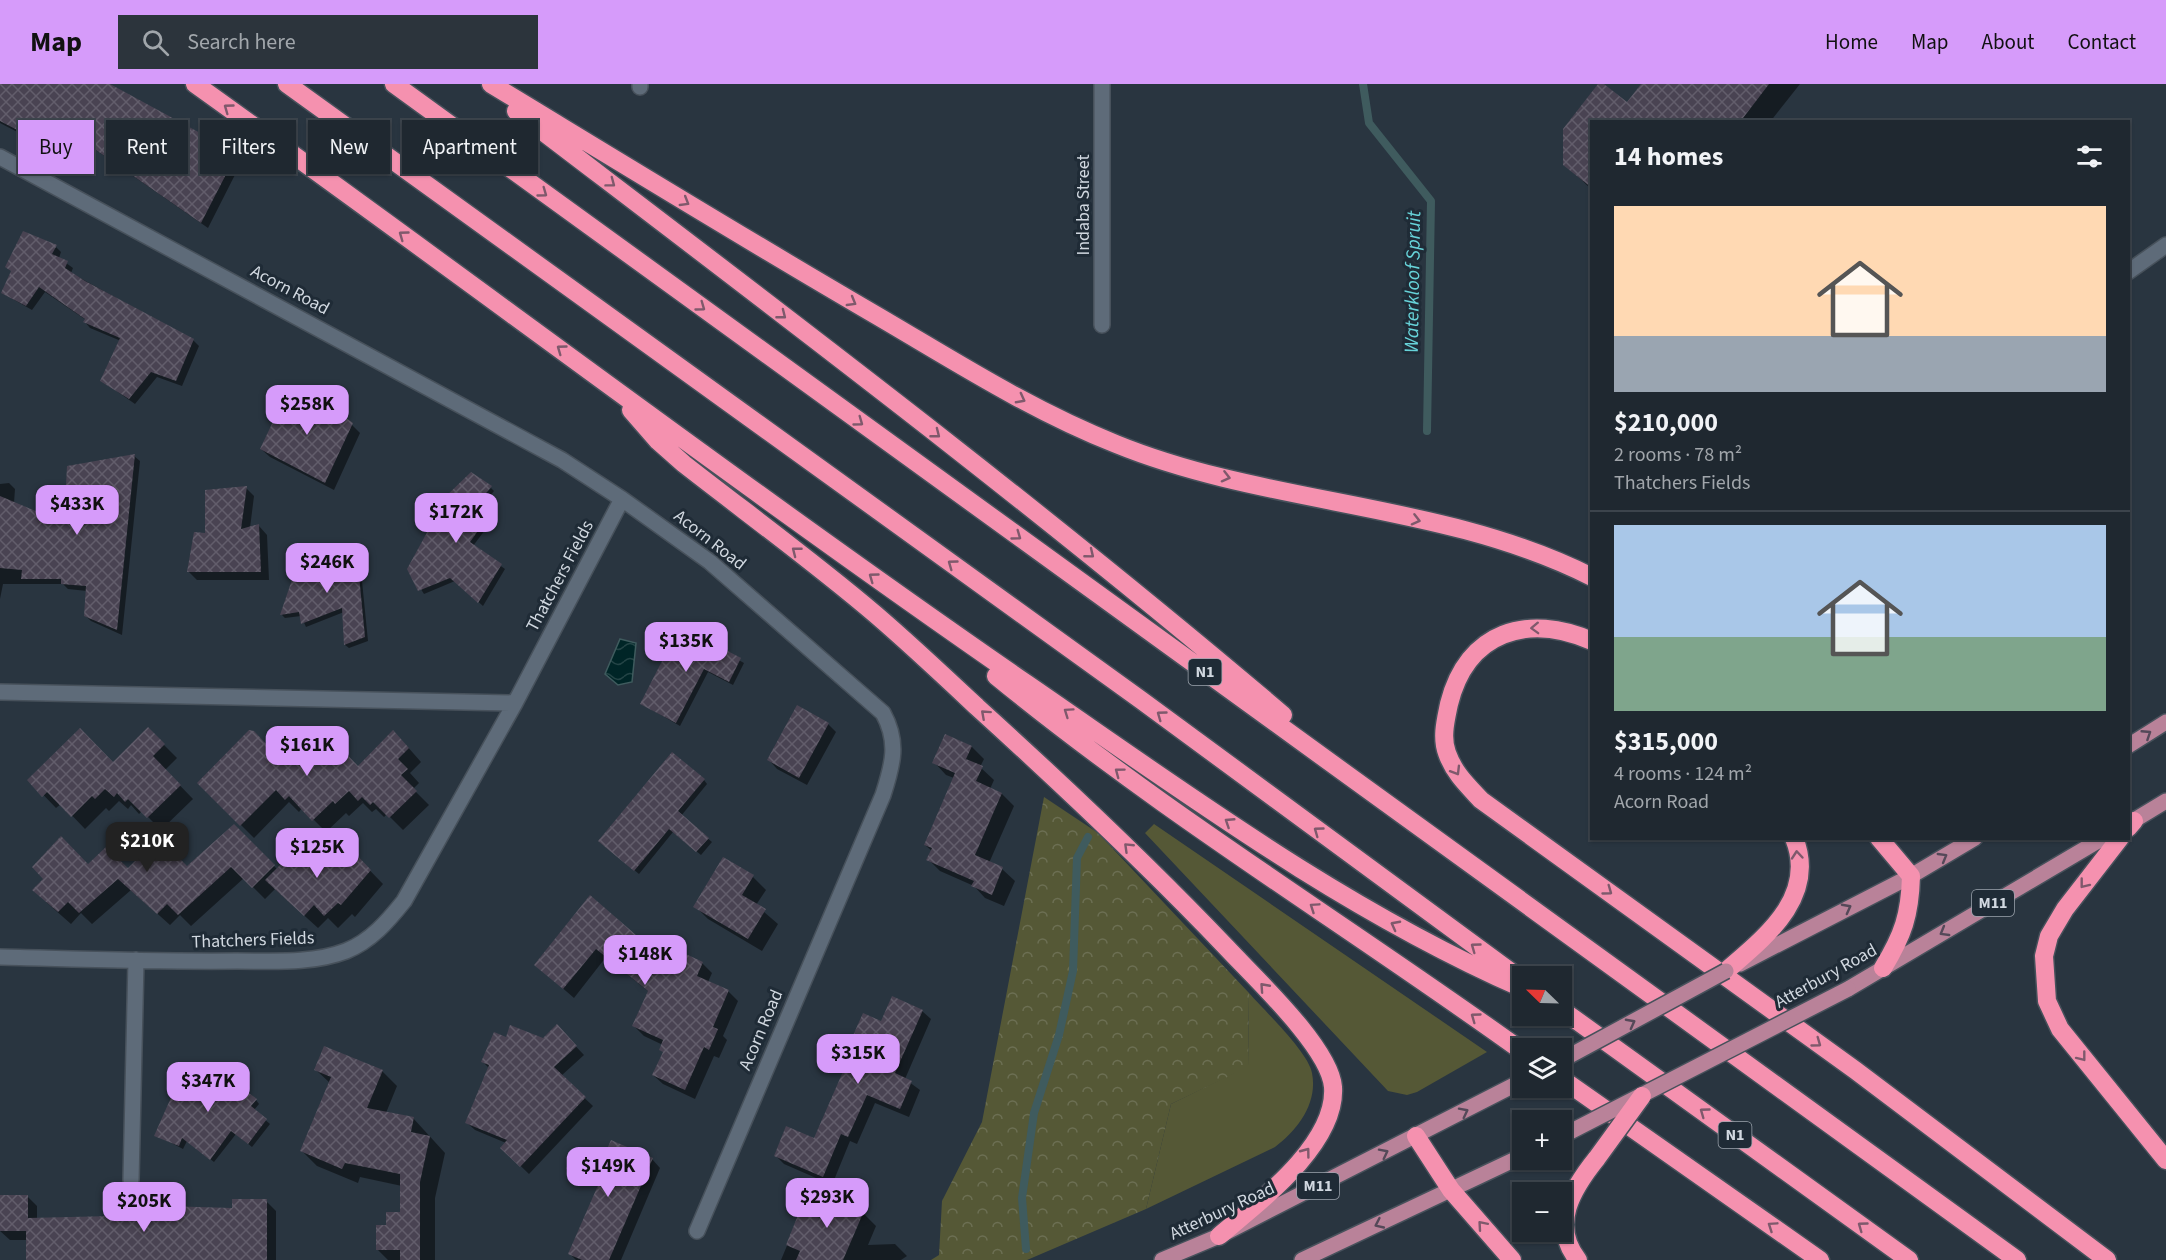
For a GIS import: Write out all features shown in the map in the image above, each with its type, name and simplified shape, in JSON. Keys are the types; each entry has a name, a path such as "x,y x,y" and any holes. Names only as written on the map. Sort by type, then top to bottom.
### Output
{"highway":[{"path":"195,84 938,622 1142,764 1308,874 1367,910 1447,953 1512,983"},
{"path":"287,84 1132,693 1512,974"},
{"name":"N1","path":"394,84 2017,1260"},
{"path":"481,84 1024,501 1175,623 1385,802"},
{"path":"491,84 787,264 982,378 1106,440 1170,463 1479,535 1563,563 1590,576"},
{"path":"608,384 658,441 875,614 1083,803 1180,899 1310,1040 1328,1068 1333,1085 1330,1112 1303,1156 1274,1189 1219,1236"},
{"path":"938,622 997,677 1137,785 1418,976 1512,1044"},
{"path":"1590,640 1568,631 1516,629 1495,639 1475,653 1456,682 1444,724 1446,751 1457,774 1482,801 1855,1070 2107,1260"},
{"path":"1726,971 1770,932 1787,911 1796,891 1798,869 1794,840"},
{"path":"1881,840 1911,876 1910,902 1905,927 1883,968"},
{"path":"2118,840 2065,909 2049,936 2044,956 2047,1001 2060,1029 2166,1160"},
{"name":"N1","path":"1572,1017 1909,1260"},
{"path":"1572,1085 1820,1260"},
{"path":"1578,1260 1569,1249 1564,1234 1564,1221 1577,1188 1642,1096"},
{"path":"1416,1136 1451,1190 1512,1260"}],"main road":[{"path":"2130,745 2166,722"},
{"path":"2130,824 2166,801"},
{"path":"1572,1055 1726,971 1911,876 1972,840"},
{"name":"Atterbury Road","path":"1572,1131 1848,989 2100,840"},
{"name":"Atterbury Road","path":"1162,1260 1219,1236 1512,1087"},
{"path":"1302,1260 1512,1161"}],"street":[{"name":"Indaba Street","path":"1102,84 1102,326"},
{"name":"Acorn Road","path":"0,157 562,459 622,498 710,562 883,713 891,728 895,745 894,763 883,795 697,1231"},
{"path":"2130,271 2166,245"},
{"name":"Thatchers Fields","path":"0,957 292,960 326,957 347,950 368,939 387,923 404,901 515,703 622,498"},
{"path":"0,692 515,703"},
{"path":"131,1180 136,960"}],"green space":[{"path":"1044,797 1098,833 1249,993 1248,1067 1171,1104 1146,1209 1027,1260 931,1260 939,1255 942,1201 982,1122"},
{"path":"1154,824 1487,1052 1417,1092 1407,1095 1388,1091 1145,833"},
{"path":"1249,993 1295,1043 1309,1065 1313,1084 1309,1105 1298,1124 1275,1147 1146,1209 1171,1104 1248,1066"}],"water":[{"path":"620,639 636,643 632,682 618,685 605,674"}],"building":[{"path":"0,84 110,84 176,120 106,120 106,157 94,149 94,120 18,120 18,130 0,121"},
{"path":"1598,84 1604,84 1627,102 1641,84 1769,84 1742,120 1590,120 1590,186 1563,165 1563,129"},
{"path":"188,126 200,133 200,174 226,174 201,223 130,174 188,174"},
{"path":"23,231 57,245 52,254 68,261 65,268 85,281 194,339 176,381 151,372 129,399 100,381 120,338 83,322 85,319 39,287 26,306 1,293 11,271 5,267"},
{"path":"288,390 335,410 353,423 325,483 260,449"},
{"path":"135,454 117,630 84,616 86,586 61,584 61,579 21,579 22,570 0,568 0,496 64,523 67,466"},
{"path":"471,472 492,486 475,506 488,517 470,542 502,564 478,603 450,578 418,591 407,569 441,507 438,504"},
{"path":"247,486 241,529 259,524 261,572 187,572 194,532 205,533 205,490"},
{"path":"332,549 334,573 358,565 365,637 344,645 342,608 301,624 299,612 280,615 298,562"},
{"path":"680,626 741,658 729,682 704,669 676,723 640,704"},
{"path":"797,705 829,723 799,778 767,760"},
{"path":"148,727 165,744 153,756 181,785 147,818 128,799 125,802 117,793 114,797 105,789 95,799 92,796 71,817 47,792 42,797 27,780 80,728 113,762"},
{"path":"249,730 254,731 285,764 319,730 326,733 358,766 393,730 409,748 398,759 408,769 401,775 417,791 389,818 373,802 370,805 362,797 358,801 349,791 335,804 333,801 312,821 289,796 285,800 276,790 240,826 197,783"},
{"path":"945,734 972,746 966,759 983,766 976,781 1002,793 975,855 1003,867 992,895 971,886 974,881 926,860 932,848 924,845 955,773 932,763"},
{"path":"672,752 705,779 678,811 709,838 696,852 669,829 634,871 598,841"},
{"path":"234,824 275,865 252,888 231,867 178,915 167,904 157,914 118,879 79,913 68,902 58,912 32,890 43,879 32,867 61,836 88,864 106,847 128,868 159,837 187,866"},
{"path":"306,839 334,867 352,850 371,870 341,905 338,903 324,916 314,905 304,916 265,880"},
{"path":"723,857 754,875 742,895 766,909 748,939 693,907"},
{"path":"590,895 659,955 664,944 703,962 697,976 729,990 713,1027 718,1029 709,1050 704,1047 685,1090 652,1075 663,1052 659,1050 663,1040 632,1026 648,991 596,949 563,989 534,965"},
{"path":"892,996 923,1010 895,1073 912,1081 900,1109 867,1095 848,1137 841,1134 823,1177 774,1156 786,1126 814,1138 852,1051 847,1049 863,1013 881,1021"},
{"path":"557,1024 577,1046 554,1067 586,1097 520,1167 500,1148 507,1140 465,1123 489,1065 481,1062 494,1032 506,1037 510,1025 543,1038"},
{"path":"324,1046 383,1070 367,1108 414,1117 411,1132 430,1136 420,1182 420,1260 400,1260 400,1250 376,1250 376,1225 386,1225 386,1212 400,1212 400,1174 345,1163 342,1169 300,1151 331,1077 314,1070"},
{"path":"185,1066 228,1085 231,1080 257,1099 251,1106 267,1119 248,1144 231,1131 210,1160 182,1138 179,1146 154,1136"},
{"path":"611,1140 653,1158 609,1260 582,1260 568,1254 599,1183 566,1169 575,1149 602,1160"},
{"path":"837,1184 855,1192 850,1205 864,1211 843,1260 796,1260 800,1251 786,1245 800,1210 820,1218"},
{"path":"0,1195 28,1195 28,1218 113,1216 113,1211 164,1212 164,1206 232,1208 232,1199 267,1199 267,1260 26,1260 26,1231 0,1231"}],"waterway":[{"name":"Waterkloof Spruit","path":"1363,84 1369,123 1431,201 1427,431"},
{"path":"1026,1249 1022,1198 1034,1113 1059,1035 1073,971 1077,858 1088,837"}]}
